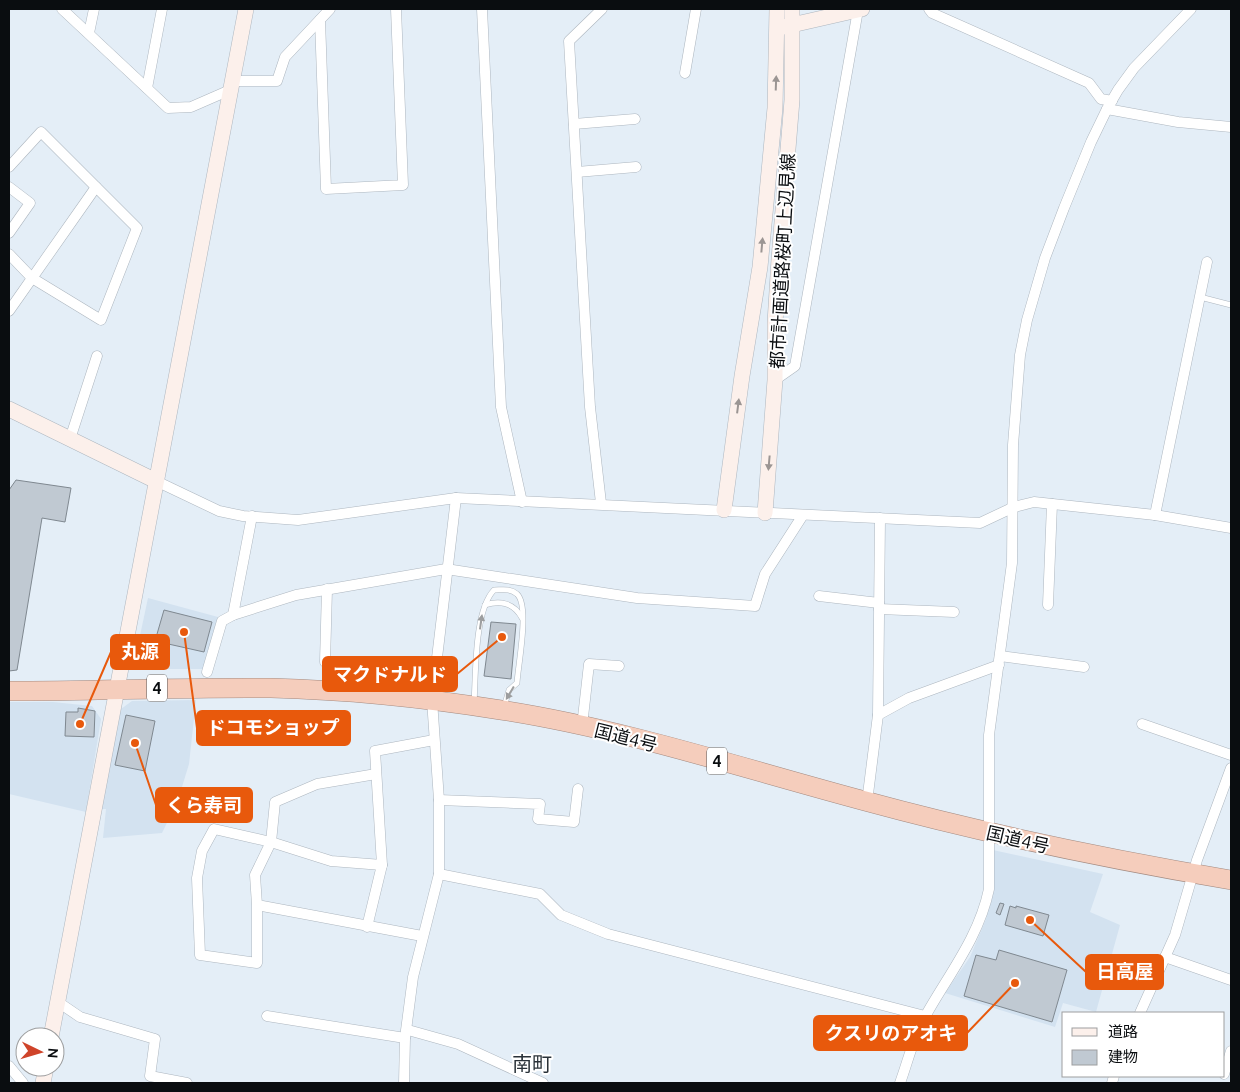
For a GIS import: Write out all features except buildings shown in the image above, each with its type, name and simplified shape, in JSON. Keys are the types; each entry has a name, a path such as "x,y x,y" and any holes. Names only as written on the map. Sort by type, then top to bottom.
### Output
{"highway":[{"name":"国道4号","path":"9,691 290,689 370,693 504,710 582,726 987,833 1084,854 1231,880"}],"street":[{"path":"62,9 168,108 191,107 231,86 276,81 285,56 330,9"},
{"path":"89,33 94,9"},
{"path":"147,88 162,9"},
{"path":"54,1027 116,689 246,9"},
{"path":"320,20 326,189 403,185 396,9"},
{"path":"482,9 501,407 522,502"},
{"path":"601,503 590,408 570,41 602,9"},
{"path":"685,73 696,9"},
{"name":"都市計画道路桜町上辺見線","path":"724,510 742,376 760,267 775,108 777,9"},
{"name":"都市計画道路桜町上辺見線","path":"765,513 775,380 775,322 792,100 792,9"},
{"path":"775,380 795,366 860,9 777,28"},
{"path":"929,9 932,13 1089,82 1101,99 1110,105 1178,122 1231,127"},
{"path":"900,1083 925,1016 955,970 983,913 990,874 987,833 989,735 1012,563 1014,507 1013,445 1020,355 1026,320 1064,208 1091,142 1110,105 1134,68 1191,9"},
{"path":"574,124 635,119"},
{"path":"9,167 41,132 137,228 102,320 32,278 9,254"},
{"path":"577,172 636,167"},
{"path":"9,187 30,203 9,233"},
{"path":"9,310 96,187"},
{"path":"1154,515 1207,262"},
{"path":"70,440 97,356"},
{"path":"9,409 219,511 252,516 298,520 456,498 522,502 601,503 980,523 1014,507 1034,502 1154,515 1231,528"},
{"path":"404,1083 406,1034 413,977 439,874 438,800 432,700 446,569 456,498"},
{"path":"1048,605 1052,504"},
{"path":"207,672 222,621 233,615 296,594 446,569 637,598 755,606 765,574 803,514"},
{"path":"233,615 252,516"},
{"path":"867,802 878,715 880,518"},
{"path":"325,662 328,589"},
{"path":"819,596 879,606 954,612"},
{"path":"878,715 909,698 999,661 1084,667"},
{"path":"582,726 588,664 619,666"},
{"path":"1142,724 1231,755"},
{"path":"367,927 382,865 375,751 434,740"},
{"path":"1140,1012 1175,935 1213,812 1231,768"},
{"path":"376,774 317,784 275,802 271,842 255,875 257,963 200,955 197,878 202,851 214,829 271,842 331,861 382,865"},
{"path":"438,800 540,804 538,819 574,822 578,789"},
{"path":"439,874 540,894 561,915 608,934 925,1016"},
{"path":"257,905 422,936"},
{"path":"1165,957 1231,980"},
{"path":"58,1002 80,1018 155,1039 150,1076 184,1083"},
{"path":"267,1016 406,1034 458,1044 543,1083"},
{"path":"1225,1072 1231,1051"},
{"path":"9,1066 23,1083"}],"lane":[{"path":"1200,297 1231,305"},
{"path":"474,706 481,620 484,606 488,596 494,590 508,589 517,594 521,601 523,620 516,683 509,690 504,710"},
{"path":"484,606 499,603 511,605 518,610 523,620"}],"shaded area":[{"path":"148,598 218,617 204,669 151,669 143,661 138,645"},
{"path":"196,700 189,764 178,800 162,833 103,838 106,809 101,809 116,716 121,709 132,701"},
{"path":"9,702 53,702 92,706 101,719 86,812 9,794"},
{"path":"993,850 1103,874 1090,912 1120,925 1096,1012 1063,1003 1055,1027 945,993 970,957 986,919 993,886"}],"place":[{"name":"ドコモショップ","path":"184,632"},
{"name":"マクドナルド","path":"502,637"},
{"name":"丸源","path":"80,724"},
{"name":"くら寿司","path":"135,743"},
{"name":"日高屋","path":"1030,920"},
{"name":"クスリのアオキ","path":"1015,983"}],"district":[{"name":"南町","path":"532,1063"}]}
